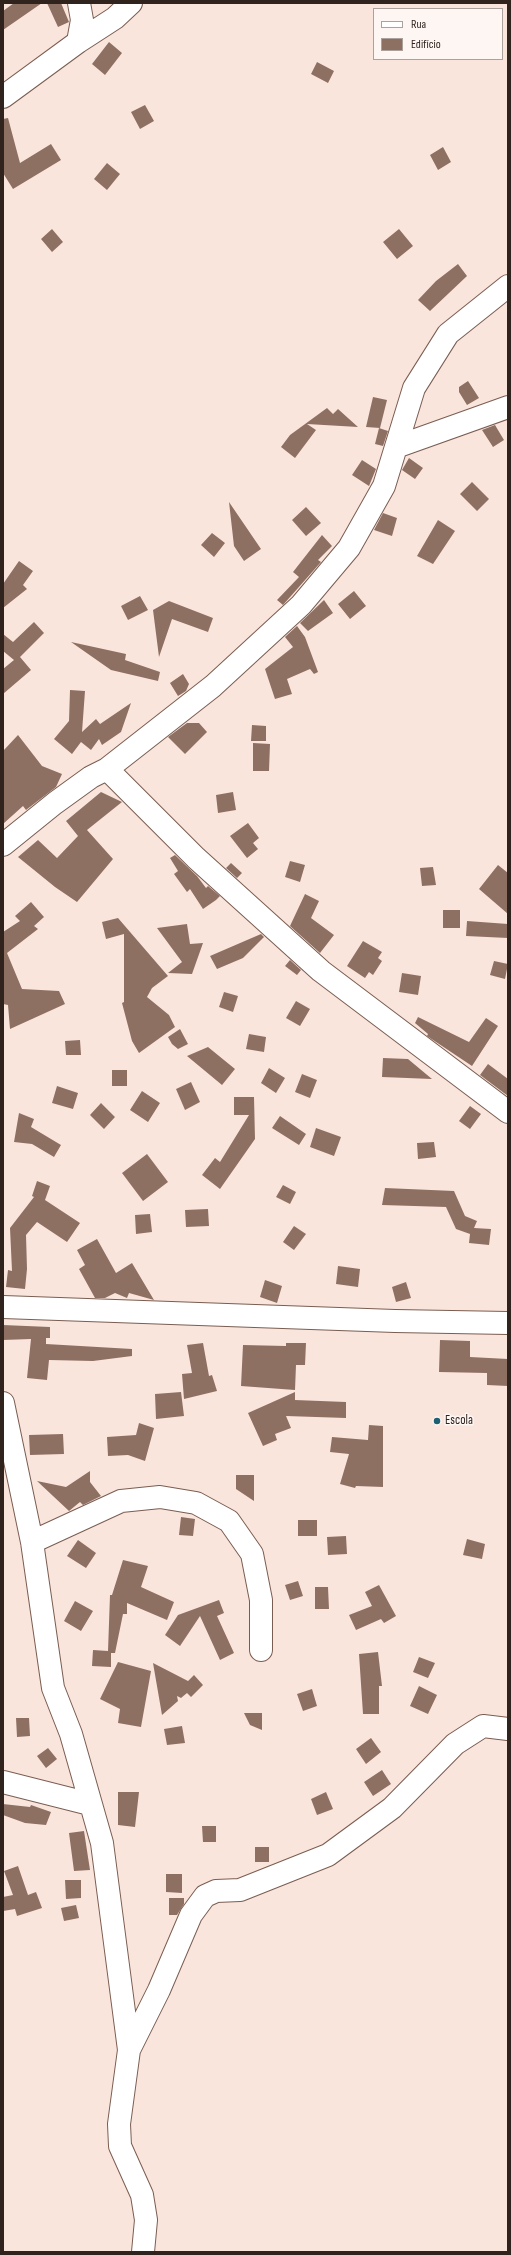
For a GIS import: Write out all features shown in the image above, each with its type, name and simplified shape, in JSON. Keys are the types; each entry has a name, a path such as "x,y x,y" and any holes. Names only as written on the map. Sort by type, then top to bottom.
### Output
{"street":[{"path":"78,42 82,20 79,3"},
{"path":"3,97 78,42 115,18 131,3"},
{"path":"3,845 55,803 91,777 107,770 213,686 301,605 349,548 384,486 414,388 448,334 508,286"},
{"path":"396,447 508,407"},
{"path":"107,770 196,858 322,971 508,1112"},
{"path":"3,1307 395,1321 508,1323"},
{"path":"3,1403 32,1542 53,1688 71,1734 102,1842 129,2050 119,2124 120,2146 142,2195 146,2220 143,2252"},
{"path":"32,1542 121,1501 160,1497 196,1504 229,1521 252,1554 261,1600 261,1650"},
{"path":"129,2050 159,1990 191,1915 205,1896 216,1891 240,1890 328,1855 392,1808 455,1744 483,1726 508,1729"},
{"path":"3,1782 90,1804"}],"building":[{"path":"14,3 42,3 3,30 3,11"},
{"path":"47,3 61,3 69,22 58,27"},
{"path":"109,42 122,53 105,75 92,64"},
{"path":"317,62 334,71 328,83 311,74"},
{"path":"145,105 154,121 140,129 131,112"},
{"path":"8,118 20,163 51,144 61,160 13,189 3,173 3,119"},
{"path":"443,147 451,162 438,170 430,155"},
{"path":"107,163 120,174 107,190 94,179"},
{"path":"52,229 63,242 52,252 41,239"},
{"path":"399,229 413,246 397,259 383,242"},
{"path":"458,264 467,276 430,311 418,300 436,281"},
{"path":"468,381 479,398 467,405 459,392 459,387"},
{"path":"373,397 387,400 380,428 366,427"},
{"path":"327,408 333,414 338,409 358,427 307,424 316,430 295,458 281,447 290,435"},
{"path":"495,425 504,440 493,447 482,430"},
{"path":"379,428 388,431 383,446 375,444"},
{"path":"409,458 423,468 415,479 402,470"},
{"path":"362,460 376,469 369,486 352,475"},
{"path":"472,482 489,499 477,511 460,494"},
{"path":"229,502 261,549 244,561 234,546"},
{"path":"306,507 321,523 306,536 292,520"},
{"path":"383,513 397,518 392,536 374,530"},
{"path":"438,520 455,531 433,564 417,556"},
{"path":"212,533 225,543 214,557 201,545"},
{"path":"322,535 332,546 318,560 321,562 283,605 277,600 299,577 293,572"},
{"path":"19,561 33,571 23,585 27,589 3,608 3,584"},
{"path":"354,591 366,606 350,619 338,604"},
{"path":"140,596 148,610 128,620 121,606"},
{"path":"324,600 333,613 308,631 300,623"},
{"path":"169,601 213,618 208,632 172,619 159,657 153,610"},
{"path":"34,622 44,633 20,657 31,670 3,694 3,669 14,660 3,651 3,634 13,642"},
{"path":"297,626 305,637 318,672 314,674 310,669 287,679 292,694 275,699 265,669 293,647 285,637"},
{"path":"71,642 126,654 125,660 160,672 158,681 111,670"},
{"path":"183,674 189,684 186,691 178,696 170,683"},
{"path":"70,690 85,691 82,732 96,719 100,724 131,703 121,732 102,745 99,739 91,750 81,742 72,754 54,739 69,721"},
{"path":"187,723 199,723 207,732 185,754 168,737"},
{"path":"252,725 266,726 266,741 251,741"},
{"path":"18,735 42,766 62,774 56,787 26,810 23,806 3,824 3,751"},
{"path":"253,743 270,744 269,771 253,771"},
{"path":"101,792 122,802 87,830 113,859 77,902 55,887 18,857 38,840 57,858 78,836 66,821"},
{"path":"233,792 236,810 218,813 216,795"},
{"path":"248,823 259,838 253,843 258,849 247,858 230,836"},
{"path":"175,855 197,876 206,888 208,886 220,896 216,900 203,909 190,889 187,892 174,874 178,871 170,858"},
{"path":"290,861 305,865 300,882 285,877"},
{"path":"231,863 242,873 237,878 226,868"},
{"path":"498,865 508,873 508,914 479,889"},
{"path":"433,867 436,885 422,886 420,868"},
{"path":"305,894 319,901 311,918 334,935 320,953 290,926"},
{"path":"31,902 44,917 34,926 38,929 7,953 22,989 59,991 65,1004 10,1029 8,1005 3,1004 3,932 20,921 15,916"},
{"path":"443,910 460,910 460,928 443,928"},
{"path":"118,918 168,976 152,988 147,997 169,1015 175,1027 139,1053 132,1041 122,1003 124,1002 124,934 106,939 102,922"},
{"path":"467,921 508,924 508,938 466,936"},
{"path":"187,924 190,944 203,943 192,974 168,973 182,962 157,928"},
{"path":"261,934 264,937 243,958 217,969 210,956"},
{"path":"363,941 382,952 378,958 382,961 373,975 369,972 365,978 347,966"},
{"path":"290,960 301,970 297,975 285,966"},
{"path":"494,961 508,964 505,979 490,975"},
{"path":"402,973 421,976 418,995 399,992"},
{"path":"224,992 238,996 233,1012 219,1007"},
{"path":"296,1001 310,1009 300,1026 286,1018"},
{"path":"418,1017 469,1042 486,1018 498,1026 472,1066 427,1036 428,1034 415,1023"},
{"path":"180,1029 188,1044 178,1049 172,1044 168,1037"},
{"path":"249,1034 266,1037 264,1052 246,1049"},
{"path":"80,1040 81,1055 66,1055 65,1041"},
{"path":"208,1047 235,1069 222,1085 187,1056"},
{"path":"383,1058 408,1059 432,1079 382,1077"},
{"path":"488,1064 508,1079 508,1096 480,1075"},
{"path":"269,1068 285,1078 276,1093 261,1083"},
{"path":"112,1070 127,1070 127,1086 112,1086"},
{"path":"302,1074 317,1080 310,1098 295,1092"},
{"path":"191,1082 200,1102 185,1110 176,1089"},
{"path":"57,1086 78,1093 73,1109 52,1103"},
{"path":"142,1091 160,1103 148,1122 130,1110"},
{"path":"234,1097 254,1097 255,1139 220,1189 202,1175 215,1158 220,1162 249,1115 234,1115"},
{"path":"101,1103 115,1117 104,1129 90,1115"},
{"path":"470,1106 481,1114 470,1129 459,1121"},
{"path":"19,1113 34,1119 31,1127 61,1145 54,1157 32,1144 14,1142"},
{"path":"280,1116 306,1134 299,1145 272,1128"},
{"path":"316,1128 341,1137 334,1156 310,1147"},
{"path":"434,1142 436,1157 418,1159 417,1143"},
{"path":"147,1154 168,1182 143,1201 122,1173"},
{"path":"37,1181 50,1186 45,1200 80,1223 67,1242 37,1222 26,1235 27,1269 25,1289 6,1287 8,1270 12,1271 10,1228 34,1197 32,1196"},
{"path":"283,1185 296,1192 290,1204 276,1197"},
{"path":"385,1188 454,1191 465,1216 477,1221 474,1228 491,1229 489,1245 469,1243 470,1234 456,1229 446,1207 382,1205"},
{"path":"208,1209 209,1226 186,1227 185,1210"},
{"path":"150,1214 152,1232 136,1234 135,1215"},
{"path":"294,1226 306,1234 294,1250 283,1242"},
{"path":"97,1239 116,1273 132,1263 154,1300 129,1293 127,1298 115,1293 105,1298 95,1298 79,1269 85,1265 77,1250"},
{"path":"338,1266 360,1269 358,1287 336,1284"},
{"path":"265,1280 282,1286 277,1303 260,1297"},
{"path":"406,1282 411,1298 396,1302 392,1287"},
{"path":"3,1325 50,1327 50,1338 46,1338 46,1344 132,1349 132,1356 93,1361 49,1360 47,1380 27,1378 31,1339 3,1340"},
{"path":"440,1340 470,1341 470,1357 508,1359 508,1386 487,1385 487,1373 439,1372"},
{"path":"203,1343 209,1376 212,1375 217,1391 184,1399 182,1374 192,1373 187,1345"},
{"path":"286,1343 306,1343 305,1365 296,1365 295,1390 241,1386 243,1345 286,1346"},
{"path":"181,1392 184,1416 156,1419 155,1394"},
{"path":"295,1392 295,1400 346,1402 346,1418 286,1416 291,1428 275,1434 277,1440 263,1446 248,1413"},
{"path":"139,1423 154,1428 145,1461 128,1455 108,1456 107,1437 136,1435"},
{"path":"369,1425 383,1426 383,1487 356,1486 355,1488 340,1484 349,1454 330,1452 332,1437 368,1440"},
{"path":"63,1434 64,1454 30,1455 29,1435"},
{"path":"90,1471 90,1482 101,1496 83,1505 80,1502 69,1511 37,1481 66,1487"},
{"path":"236,1475 254,1475 254,1501 236,1489"},
{"path":"181,1517 195,1519 193,1536 179,1535"},
{"path":"298,1520 317,1520 317,1536 298,1536"},
{"path":"346,1536 347,1554 328,1555 327,1537"},
{"path":"467,1539 485,1544 482,1559 463,1555"},
{"path":"78,1540 96,1553 86,1568 67,1556"},
{"path":"123,1560 148,1566 141,1587 174,1602 167,1620 127,1603 127,1614 123,1614 115,1653 111,1653 111,1667 92,1666 93,1650 108,1651 110,1595 112,1595"},
{"path":"298,1581 303,1596 290,1600 285,1585"},
{"path":"379,1585 396,1616 384,1623 381,1619 356,1630 349,1615 372,1606 365,1592"},
{"path":"315,1587 328,1587 329,1609 315,1609"},
{"path":"219,1600 224,1613 217,1616 234,1653 220,1660 200,1616 180,1646 165,1635 178,1615"},
{"path":"75,1601 93,1611 81,1631 64,1621"},
{"path":"378,1652 382,1686 379,1686 379,1714 363,1714 359,1654"},
{"path":"419,1657 435,1663 428,1678 413,1672"},
{"path":"118,1662 151,1671 141,1727 118,1723 120,1709 100,1699"},
{"path":"153,1663 188,1681 194,1675 203,1685 191,1697 187,1693 181,1698 177,1696 178,1701 162,1715"},
{"path":"419,1686 437,1695 428,1714 410,1706"},
{"path":"312,1689 317,1706 303,1711 297,1694"},
{"path":"244,1713 262,1713 262,1730 250,1725"},
{"path":"16,1718 29,1718 30,1736 17,1737"},
{"path":"182,1726 185,1743 167,1745 164,1729"},
{"path":"371,1738 381,1752 366,1764 356,1749"},
{"path":"48,1748 57,1759 46,1768 37,1756"},
{"path":"382,1770 391,1784 373,1796 364,1782"},
{"path":"118,1792 139,1792 135,1827 118,1825"},
{"path":"326,1792 333,1809 317,1815 311,1799"},
{"path":"3,1804 30,1807 31,1805 51,1812 46,1825 25,1823 3,1815"},
{"path":"202,1826 216,1826 216,1842 203,1842"},
{"path":"84,1831 90,1870 74,1871 69,1833"},
{"path":"255,1847 269,1847 269,1862 255,1862"},
{"path":"18,1866 28,1895 36,1892 42,1908 17,1916 15,1909 3,1911 3,1897 13,1895 4,1871"},
{"path":"166,1874 182,1874 182,1893 166,1892"},
{"path":"65,1880 81,1880 81,1898 66,1899"},
{"path":"169,1898 184,1898 184,1904 177,1915 169,1915"},
{"path":"76,1905 79,1918 64,1921 61,1908"}],"place":[{"name":"Escola","path":"437,1421"}]}
